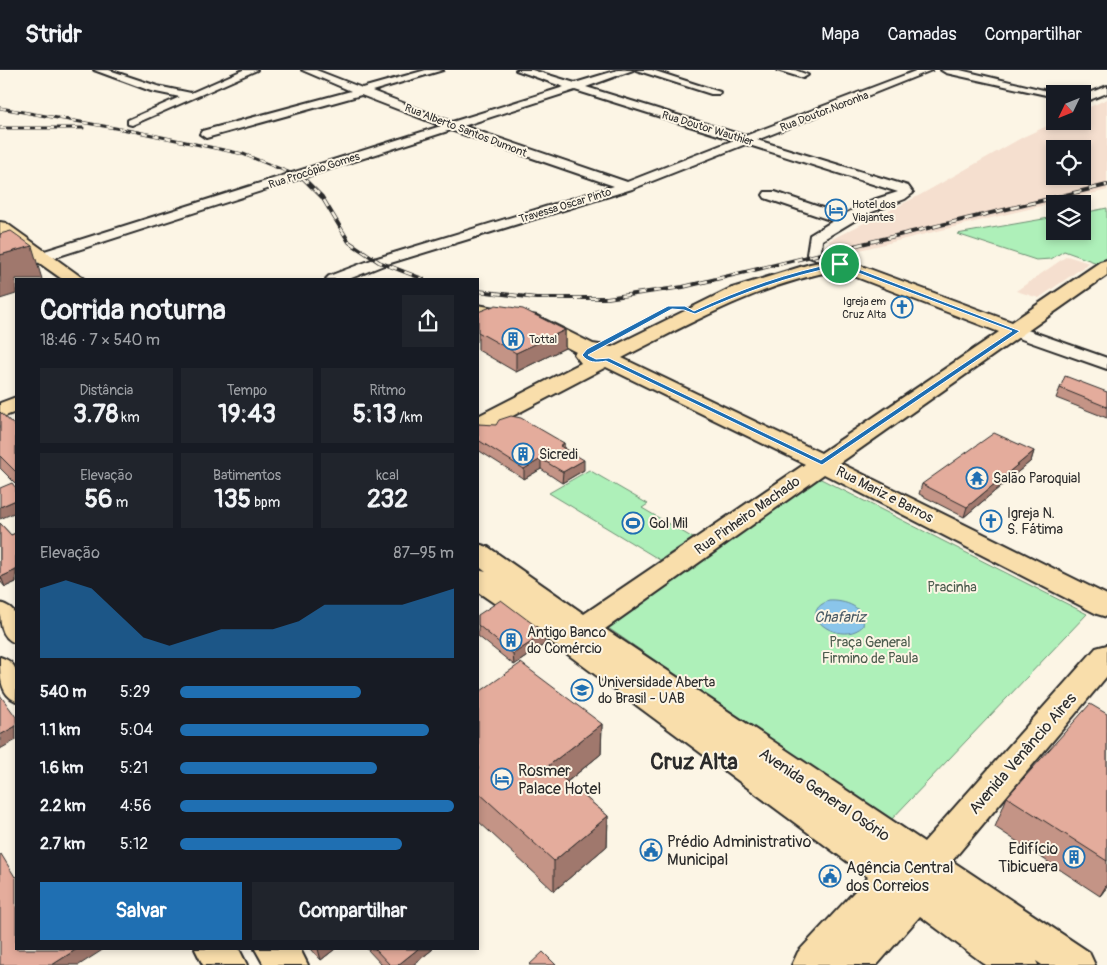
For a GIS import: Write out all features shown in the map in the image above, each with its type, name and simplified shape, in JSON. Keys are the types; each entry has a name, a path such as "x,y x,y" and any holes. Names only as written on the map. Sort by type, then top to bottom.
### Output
{"main road":[{"path":"0,227 35,260 50,278"},
{"path":"0,241 73,278"},
{"path":"479,405 598,355 736,293 816,268 840,264 1016,331"},
{"name":"Rua Pinheiro Machado","path":"584,629 822,463 1016,331 1107,266"},
{"name":"Rua Mariz e Barros","path":"479,311 530,320 598,355 822,463 1107,607"},
{"path":"479,423 598,355"},
{"path":"0,411 15,404"},
{"name":"Avenida General Osório","path":"479,554 918,868 1018,965"},
{"name":"Avenida General Osório","path":"479,580 918,868 1075,965"},
{"path":"0,613 15,632"},
{"path":"0,640 15,633"},
{"name":"Avenida Venâncio Aires","path":"812,965 918,868 1107,656"},
{"path":"15,659 0,667 15,688"},
{"name":"Avenida Venâncio Aires","path":"851,965 918,868"},
{"path":"215,950 227,965"},
{"path":"275,950 288,965"}],"street":[{"path":"99,70 155,89 191,96"},
{"path":"132,122 252,70"},
{"name":"Rua Alberto Santos Dumont","path":"307,70 477,136 627,186"},
{"path":"206,134 438,70"},
{"name":"Rua Doutor Wauthier","path":"522,70 748,140 900,192"},
{"name":"Rua Procópio Gomes","path":"0,270 628,70"},
{"path":"641,70 716,92"},
{"path":"782,70 803,76"},
{"name":"Rua Doutor Noronha","path":"748,140 927,70"},
{"path":"946,70 1046,92"},
{"path":"1091,96 1107,89"},
{"name":"Travessa Oscar Pinto","path":"337,278 379,262 627,186 748,140"},
{"path":"876,220 899,204 900,192"},
{"path":"840,264 814,254 815,238 844,220 900,192"},
{"path":"770,195 844,220"},
{"path":"815,246 831,243 845,237"},
{"path":"1016,331 1107,364"}],"shaded area":[{"path":"1107,99 1107,190 1086,195 1046,195 1046,205 843,254 828,241 920,195 1023,137 1046,126 1046,130 1091,130 1091,106"},
{"path":"1067,256 1089,263 1039,298 1016,291"}],"green space":[{"path":"1107,208 1107,259 1100,264 1064,251 1051,259 1036,260 957,234 1046,219 1046,240 1091,240 1091,211"},
{"name":"Gol Mil","path":"589,470 648,504 642,508 693,538 660,560 549,493"},
{"name":"Praça General Firmino de Paula","path":"815,476 1087,614 889,822 601,623"}],"water":[{"name":"Chafariz","path":"829,601 847,603 858,609 863,619 863,626 853,632 843,633 833,631 824,626 818,620 816,613 819,606"}],"building":[{"path":"11,231 32,246 0,255 0,234"},
{"path":"496,305 523,309 565,330 516,353 479,333 479,312"},
{"path":"1065,376 1107,392 1107,407 1060,388"},
{"path":"0,412 15,426 15,471 0,456"},
{"name":"Sicredi","path":"511,416 521,418 564,443 560,446 584,460 563,472 541,459 524,469 479,441 479,424 496,425 499,420"},
{"name":"Salão Paroquial","path":"994,433 1034,451 967,507 922,484"},
{"path":"12,483 15,487 15,500 0,507 0,488"},
{"path":"0,523 11,535 15,533 15,570 0,576"},
{"name":"Antigo Banco do Comércio","path":"501,600 545,633 513,654 479,626 479,614"},
{"path":"521,663 602,724 548,766 608,816 554,861 479,793 479,692"},
{"path":"0,695 15,716 15,727 0,735"},
{"path":"1090,704 1107,714 1107,861 1007,797"},
{"path":"0,855 15,877 15,950 75,950 52,965 0,965"},
{"path":"376,950 417,950 398,965 390,965"},
{"path":"543,952 556,965 529,965"}],"railway":[{"path":"0,108 138,132 243,154 303,178"},
{"path":"0,128 83,128"},
{"path":"303,178 322,197 349,242 379,262 420,278"},
{"path":"479,291 536,298 607,298 683,287 1107,185"}],"place":[{"name":"Hotel dos Viajantes","path":"836,210"},
{"name":"Igreja em Cruz Alta","path":"902,307"},
{"name":"Tottal","path":"513,339"},
{"name":"Sicredi","path":"523,454"},
{"name":"Salão Paroquial","path":"977,478"},
{"name":"Igreja N. S. Fátima","path":"991,521"},
{"name":"Gol Mil","path":"633,523"},
{"name":"Antigo Banco do Comércio","path":"511,640"},
{"name":"Universidade Aberta do Brasil - UAB","path":"582,690"},
{"name":"Rosmer Palace Hotel","path":"502,779"},
{"name":"Prédio Administrativo Municipal","path":"651,850"},
{"name":"Edifício Tibicuera","path":"1074,857"},
{"name":"Agência Central dos Correios","path":"830,876"}],"district":[{"name":"Cruz Alta","path":"694,761"}],"route":[{"path":"840,264 1016,331 822,463 607,359 596,361 588,359 585,355 589,350 670,308 685,308 693,313 736,293 816,268 840,264"}],"park label":[{"name":"Pracinha","path":"952,587"}]}
